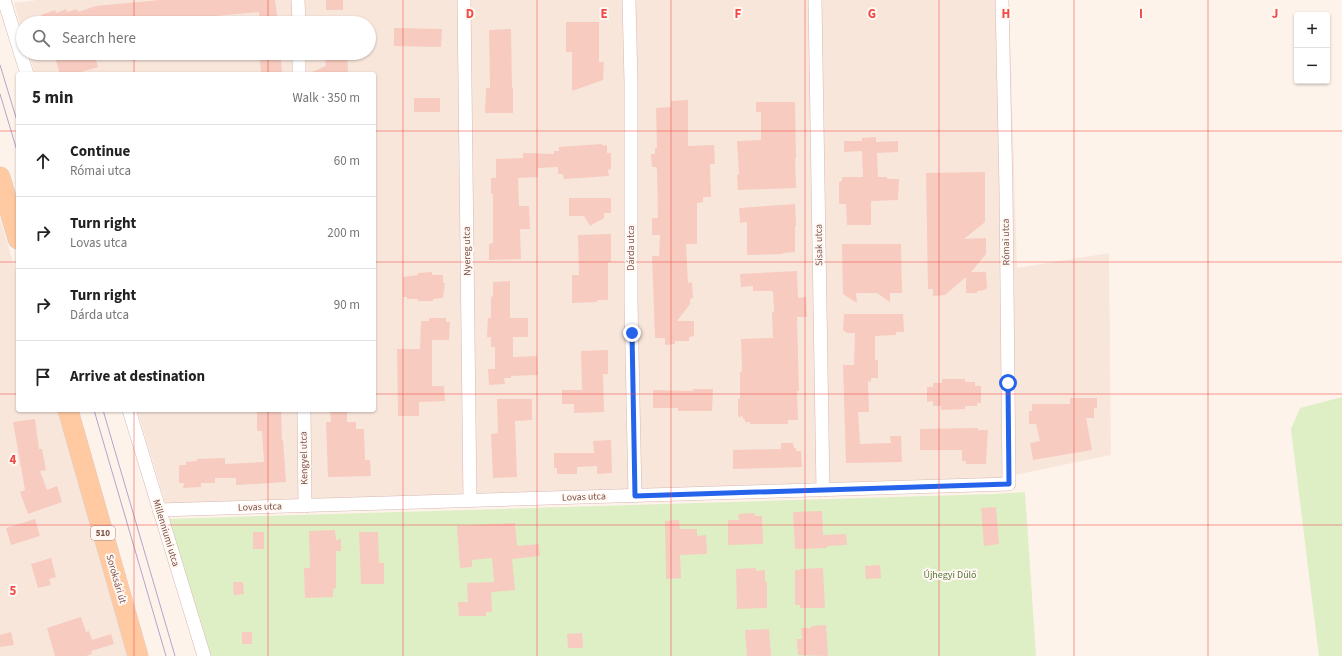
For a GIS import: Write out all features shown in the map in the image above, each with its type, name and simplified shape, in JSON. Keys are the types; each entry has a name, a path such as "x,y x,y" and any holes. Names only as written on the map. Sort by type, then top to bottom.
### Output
{"main road":[{"path":"0,177 16,232"},
{"name":"Soroksári út","path":"69,412 138,656"}],"street":[{"path":"4,0 16,39"},
{"path":"298,0 299,16"},
{"name":"Nyereg utca","path":"464,0 470,501"},
{"name":"Dárda utca","path":"629,0 631,82 631,302 635,496"},
{"name":"Sisak utca","path":"815,0 823,490"},
{"name":"Római utca","path":"1002,0 1009,484"},
{"path":"23,60 26,72"},
{"path":"299,60 299,72"},
{"name":"Millenniumi utca","path":"130,412 204,656"},
{"name":"Kengyel utca","path":"304,412 305,506"},
{"name":"Lovas utca","path":"159,510 1009,484"}],"shaded area":[{"path":"37,0 1009,0 1017,268 1109,253 1111,455 1000,478 166,505 138,412 376,412 376,72 34,72 31,60 376,60 376,16 18,16 14,3"},
{"path":"0,218 16,272 16,412 58,412 129,656 0,656"}],"green space":[{"path":"1342,397 1342,656 1319,656 1291,429 1300,408"},
{"name":"Újhegyi Dűlő","path":"1025,492 1036,656 211,656 167,519 994,494"}],"building":[{"path":"160,0 275,0 277,16 259,16 259,12 214,16 41,15 55,10 56,13 66,9 67,12 77,9 78,12 96,6"},
{"path":"326,0 343,0 343,10 326,10"},
{"path":"566,22 599,22 599,62 604,62 603,80 572,91 572,52 566,52"},
{"path":"394,28 442,29 441,47 394,46"},
{"path":"511,29 513,113 485,113 486,88 490,88 489,30"},
{"path":"56,60 96,60 98,67 81,72 59,72"},
{"path":"260,60 281,60 282,72 261,72"},
{"path":"326,60 347,60 348,72 312,72 326,66"},
{"path":"414,98 440,98 440,112 414,112"},
{"path":"688,100 688,146 714,145 715,164 710,164 711,197 703,197 703,202 697,203 697,244 686,244 688,283 692,282 693,298 690,299 690,304 677,321 694,321 694,336 689,337 689,341 675,341 675,344 665,345 665,338 655,338 652,256 659,256 660,235 652,235 652,218 658,218 657,170 656,167 652,167 651,154 655,154 655,148 657,148 656,108 671,107 671,101"},
{"path":"756,102 795,102 796,188 738,190 737,175 739,174 737,141 761,140 761,112 756,112"},
{"path":"876,137 876,142 898,141 898,152 877,153 878,177 899,179 898,200 871,201 871,225 847,225 846,204 839,204 839,182 842,181 842,177 863,177 862,151 844,152 844,141 862,141 862,138"},
{"path":"602,144 603,146 607,145 607,153 611,153 611,169 608,170 609,176 564,179 563,174 558,174 558,167 538,168 538,177 518,178 519,206 529,206 530,229 520,229 521,259 489,260 489,244 493,243 493,194 491,194 491,178 496,178 496,159 523,158 523,153 554,154 554,151 559,151 559,147"},
{"path":"985,172 985,222 964,239 986,238 986,254 971,272 986,272 987,288 977,291 977,293 966,293 966,277 945,295 933,296 933,289 928,289 926,173"},
{"path":"569,198 611,198 611,213 604,213 604,218 590,226 584,216 569,216"},
{"path":"795,204 795,252 783,254 747,255 747,222 740,223 739,208"},
{"path":"611,234 611,262 608,262 608,300 572,303 572,275 579,275 578,235"},
{"path":"842,244 901,244 902,293 890,293 890,302 877,293 856,293 857,303 843,294"},
{"path":"797,271 798,298 806,297 807,317 797,317 799,391 797,391 798,420 788,420 788,424 750,424 750,422 745,422 743,416 738,417 740,372 742,372 741,339 773,338 773,291 753,291 753,286 741,287 740,274"},
{"path":"432,272 432,275 443,275 443,283 445,283 443,298 433,299 433,301 418,301 418,299 407,299 407,297 403,297 403,277 418,275 418,273"},
{"path":"510,281 510,318 528,318 528,337 513,337 513,357 537,356 538,375 511,376 511,378 504,378 505,384 489,385 488,369 495,369 495,347 491,347 491,337 487,337 488,318 491,318 493,282"},
{"path":"844,314 903,314 904,332 896,332 896,335 875,336 875,360 878,360 878,378 871,378 871,382 868,381 869,412 858,412 860,444 891,443 890,436 901,436 902,462 846,463 843,365 854,365 855,333 847,333 843,330"},
{"path":"429,318 446,318 446,322 450,322 449,340 432,340 432,386 444,386 445,401 419,402 419,416 398,416 397,349 420,349 421,321 429,321"},
{"path":"608,350 608,374 603,374 604,412 574,413 574,404 562,404 562,390 582,390 581,351"},
{"path":"942,379 965,379 965,382 975,382 975,386 981,386 981,403 977,403 977,406 965,406 965,409 941,410 941,406 933,406 933,401 927,402 927,387 933,387 933,383 942,383"},
{"path":"693,389 713,389 712,411 678,411 678,408 653,408 653,390 693,391"},
{"path":"1070,398 1097,398 1097,408 1094,408 1094,418 1086,418 1092,450 1033,460 1030,443 1040,441 1036,424 1029,424 1029,411 1032,411 1032,404 1070,404"},
{"path":"497,399 532,399 532,420 515,421 517,477 493,478 491,434 498,433"},
{"path":"257,412 281,412 286,482 236,485 236,478 215,478 215,483 201,483 201,487 183,488 184,483 179,483 179,465 186,465 186,462 197,461 197,459 225,458 225,464 264,462 262,431 257,431"},
{"path":"330,412 347,412 347,422 356,422 356,429 364,429 365,460 370,460 371,476 328,477 326,422 331,422"},
{"path":"35,419 39,449 42,449 46,470 40,471 47,490 57,486 62,502 28,514 20,492 25,490 13,422"},
{"path":"978,428 978,430 988,430 986,464 966,464 966,461 962,461 962,450 920,450 920,429"},
{"path":"611,440 612,473 597,474 597,466 577,467 577,474 557,474 557,468 554,468 554,453 594,453 593,441"},
{"path":"781,443 793,443 796,451 801,451 802,467 733,469 733,450 781,449"},
{"path":"996,507 999,544 984,546 981,508"},
{"path":"822,511 823,535 846,534 847,545 827,546 827,548 795,549 793,512"},
{"path":"755,513 755,516 762,516 763,544 728,545 728,520 739,520 738,514"},
{"path":"35,519 40,536 11,545 6,528"},
{"path":"679,520 680,529 697,529 697,536 706,535 707,554 680,555 681,578 666,579 665,521"},
{"path":"515,523 517,546 539,544 540,556 512,559 515,590 491,592 492,612 486,612 486,616 459,616 458,602 468,602 467,583 494,582 492,558 472,560 472,567 460,568 457,526"},
{"path":"335,530 336,540 341,539 341,551 336,551 336,588 333,589 333,597 305,598 304,568 310,568 309,531"},
{"path":"253,532 264,532 264,549 253,549"},
{"path":"359,532 378,532 379,563 384,563 384,584 361,584"},
{"path":"51,558 56,577 49,579 51,585 38,588 31,564"},
{"path":"880,565 881,578 866,579 865,566"},
{"path":"756,568 756,571 765,570 765,582 767,582 767,608 737,609 736,569"},
{"path":"823,568 825,608 800,608 800,605 795,605 795,570"},
{"path":"233,582 243,582 244,594 234,595"},
{"path":"81,617 86,632 89,631 92,640 111,634 114,644 91,651 92,654 86,656 55,656 47,628"},
{"path":"826,625 828,656 798,655 797,639 802,639 801,628"},
{"path":"769,629 771,656 747,656 745,630"},
{"path":"11,632 14,645 0,647 0,635"},
{"path":"242,632 252,632 252,644 242,644"},
{"path":"582,633 583,648 568,648 567,634"}],"tram line":[{"path":"0,65 16,117"},
{"path":"0,94 16,147"},
{"path":"95,412 166,656"},
{"path":"104,412 175,656"}],"route":[{"path":"632,333 635,496 1009,484 1008,383"}]}
